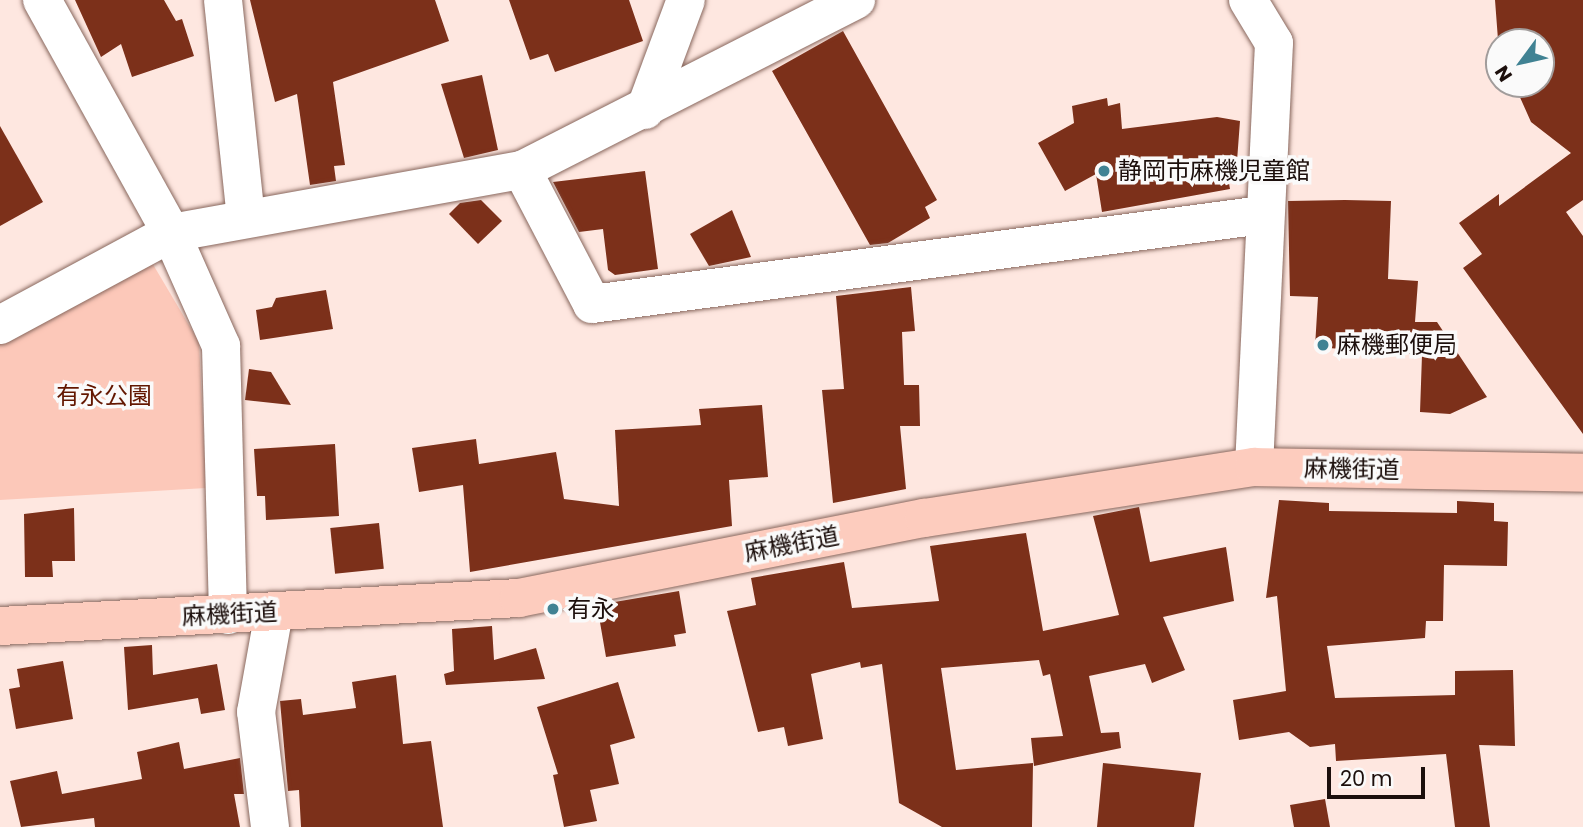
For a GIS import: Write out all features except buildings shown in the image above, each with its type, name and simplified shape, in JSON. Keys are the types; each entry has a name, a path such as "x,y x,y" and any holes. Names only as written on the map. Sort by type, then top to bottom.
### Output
{"main road":[{"name":"麻機街道","path":"0,626 519,598 924,518 1254,467 1583,473"}],"street":[{"path":"42,0 171,233 221,346 228,615"},
{"path":"223,0 246,218"},
{"path":"645,110 686,0"},
{"path":"0,325 171,233 522,170 645,110 856,0"},
{"path":"1248,0 1274,43 1254,467"},
{"path":"522,170 592,304 1264,215"},
{"path":"270,827 257,712 274,612"}],"green space":[{"name":"有永公園","path":"151,261 199,342 206,488 0,500 0,343"}],"place":[{"name":"静岡市麻機児童館","path":"1104,171"},
{"name":"麻機郵便局","path":"1323,345"},
{"name":"有永","path":"553,609"}]}
